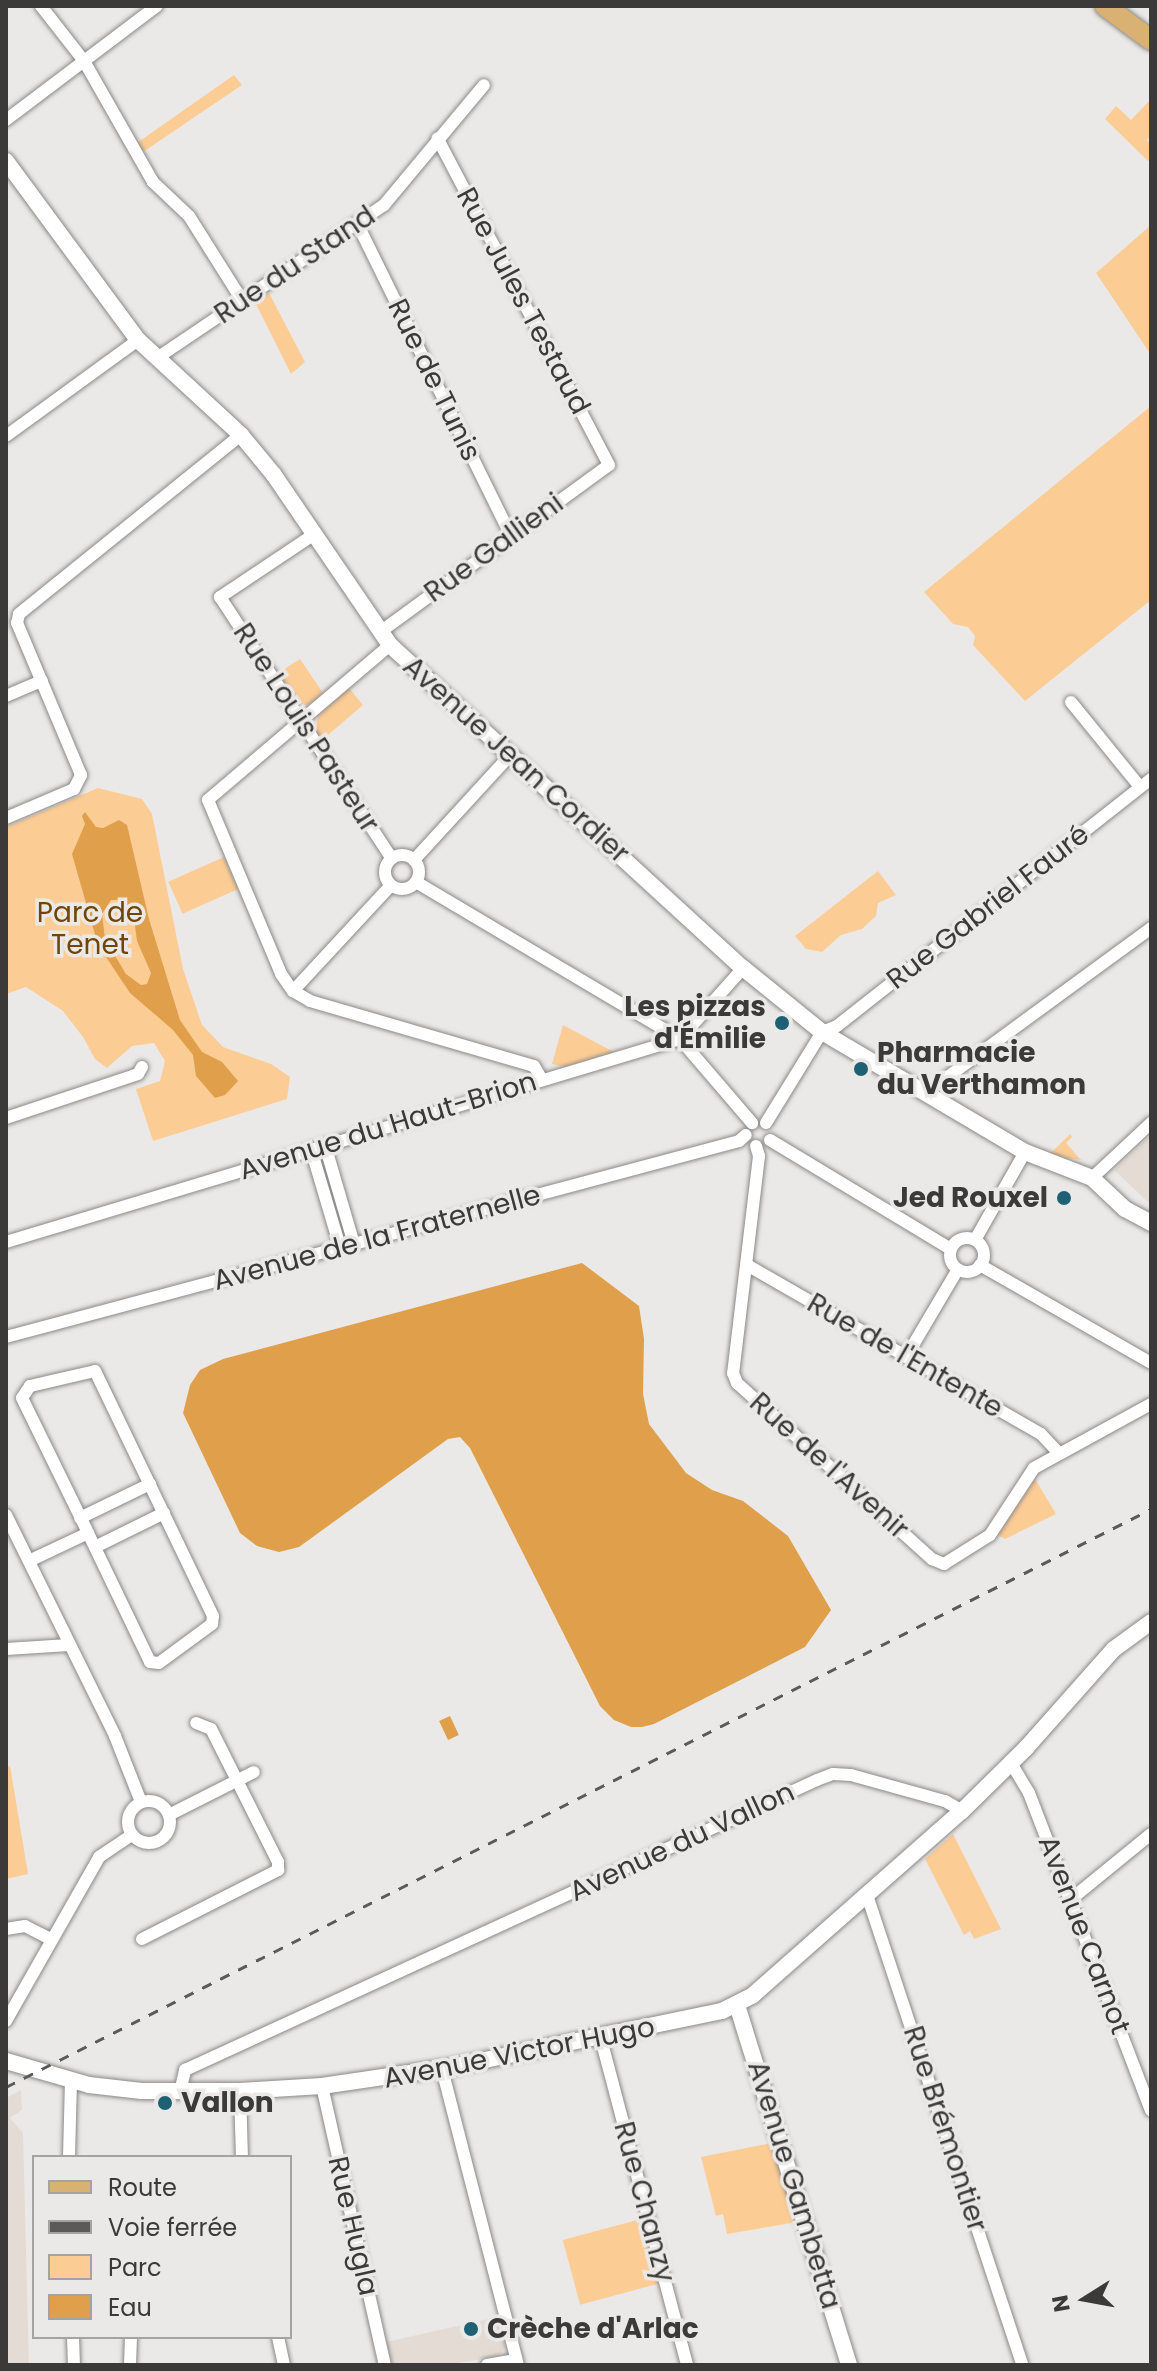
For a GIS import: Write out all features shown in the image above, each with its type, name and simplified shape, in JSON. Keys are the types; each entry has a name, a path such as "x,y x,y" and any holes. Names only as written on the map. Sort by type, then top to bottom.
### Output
{"main road":[{"path":"1105,6 1151,40"}],"street":[{"path":"41,6 84,61 153,182 189,216 242,300"},
{"path":"6,120 157,6"},
{"name":"Rue du Stand","path":"157,358 384,205 484,85"},
{"name":"Rue Jules Testaud","path":"437,138 609,465"},
{"name":"Avenue Jean Cordier","path":"6,161 138,340 241,435 274,475 385,638 743,968 822,1032 1025,1152 1092,1178 1125,1209 1151,1223"},
{"name":"Rue de Tunis","path":"358,225 511,536"},
{"path":"6,436 138,340"},
{"path":"6,818 80,783 79,769 17,623 19,614 241,435"},
{"name":"Rue Gallieni","path":"293,991 281,974 208,800 301,721 385,638 511,536 609,465"},
{"name":"Rue Louis Pasteur","path":"313,535 220,597 392,859"},
{"path":"6,696 42,681"},
{"path":"1071,702 1140,787"},
{"path":"414,860 511,754"},
{"name":"Rue Gabriel Fauré","path":"822,1032 837,1026 1151,779"},
{"path":"406,856 414,860 419,873 416,882 401,889 391,885 386,874 392,859 406,856"},
{"path":"416,882 680,1039 755,1127 771,1135 770,1140"},
{"path":"391,885 293,991 310,1001 534,1066 542,1080"},
{"path":"927,1092 1151,928"},
{"path":"680,1039 743,968"},
{"path":"770,1140 756,1146 755,1127 822,1032"},
{"name":"Avenue du Haut-Brion","path":"6,1242 680,1039"},
{"path":"6,1118 138,1074 142,1067"},
{"path":"1092,1178 1151,1123"},
{"name":"Avenue de la Fraternelle","path":"6,1337 739,1141 755,1127"},
{"path":"770,1140 951,1249"},
{"path":"325,1145 354,1244"},
{"name":"Rue de l'Avenir","path":"756,1146 759,1156 733,1373 737,1383 932,1559 944,1564 990,1535 1034,1468 1059,1453"},
{"path":"311,1149 340,1247"},
{"path":"975,1240 1025,1152"},
{"path":"959,1240 975,1240 982,1249 980,1265 972,1271 958,1269 951,1260 951,1249 959,1240"},
{"name":"Rue de l'Entente","path":"747,1265 1041,1434 1059,1453"},
{"path":"980,1265 1151,1363"},
{"path":"906,1357 958,1269"},
{"path":"95,1371 164,1513 213,1616 212,1624 159,1663 150,1662 24,1405 22,1398 30,1386 95,1371"},
{"path":"1059,1453 1151,1404"},
{"path":"80,1518 150,1484"},
{"path":"95,1547 164,1513"},
{"path":"6,1515 10,1531 31,1560 115,1736 141,1802"},
{"path":"31,1560 88,1533"},
{"path":"962,1811 1011,1763 1114,1649 1151,1622"},
{"path":"6,1649 69,1645"},
{"path":"142,1939 278,1870 278,1862 211,1729 196,1723"},
{"name":"Avenue Carnot","path":"1011,1763 1029,1793 1146,2081 1151,2110"},
{"path":"169,1815 254,1772"},
{"name":"Avenue du Vallon","path":"180,2092 185,2070 833,1774 851,1775 945,1801 962,1811"},
{"path":"132,1835 148,1843 159,1840 170,1827 169,1815 161,1804 141,1802"},
{"path":"132,1835 129,1816 141,1802"},
{"name":"Avenue Victor Hugo","path":"6,2061 71,2081 180,2092 322,2086 442,2069 601,2039 737,2005 962,1811"},
{"path":"1070,1900 1151,1834"},
{"path":"6,2021 99,1857 132,1835"},
{"name":"Rue Brémontier","path":"867,1895 1022,2365"},
{"path":"6,1929 25,1926 51,1939"},
{"name":"Avenue Gambetta","path":"737,2005 849,2365"},
{"name":"Rue Chanzy","path":"601,2039 687,2365"},
{"path":"442,2069 517,2362 487,2365"},
{"path":"69,2155 71,2081"},
{"name":"Rue Hugla","path":"322,2086 385,2365"},
{"path":"240,2091 242,2155"},
{"path":"73,2339 74,2365"},
{"path":"130,2365 131,2339"},
{"path":"278,2339 280,2364"}],"shaded area":[{"path":"1151,1135 1151,1205 1114,1170"},
{"path":"21,2090 22,2110 10,2118 23,2133 29,2365 6,2365 6,2098"},
{"name":"Crèche d'Arlac","path":"497,2317 505,2347 499,2356 447,2365 392,2365 386,2342"}],"green space":[{"path":"234,75 242,85 143,152 137,143"},
{"path":"1151,99 1151,136 1147,140 1151,145 1151,159 1148,161 1105,119 1116,106 1131,120"},
{"path":"1151,225 1151,355 1096,273"},
{"path":"269,293 305,362 291,374 255,302"},
{"path":"1151,406 1151,600 1025,701 973,645 975,636 968,627 953,624 924,592"},
{"path":"300,659 323,693 308,705 298,704 278,673"},
{"path":"349,688 363,705 321,741 315,732 318,716"},
{"name":"Parc de Tenet","path":"98,788 142,799 152,814 183,969 202,1025 223,1047 271,1064 290,1077 287,1099 153,1141 136,1089 160,1081 165,1061 154,1043 132,1046 107,1068 95,1059 63,1011 26,987 6,994 6,827"},
{"path":"224,857 238,889 183,914 168,882"},
{"path":"878,871 896,895 878,903 876,916 862,929 841,935 822,952 806,949 795,936"},
{"path":"563,1025 614,1052 566,1067 552,1064"},
{"path":"1070,1134 1072,1137 1066,1143 1081,1160 1049,1155"},
{"path":"1035,1479 1056,1514 1005,1539 998,1535"},
{"path":"10,1766 28,1874 6,1879 6,1767"},
{"path":"953,1834 1001,1929 974,1939 970,1931 964,1935 925,1859"},
{"path":"772,2143 797,2222 727,2234 723,2214 716,2216 701,2157"},
{"path":"641,2219 658,2284 580,2305 563,2240"}],"water":[{"path":"85,812 96,827 103,828 119,820 127,825 149,919 180,1020 202,1052 222,1062 238,1081 225,1095 215,1098 196,1076 193,1055 173,1030 130,993 98,945 72,854 85,824 82,816","holes":["111,900 119,900 135,926 137,941 151,973 147,984 141,985 126,974 105,939 102,914"]},
{"path":"582,1263 639,1306 644,1339 643,1394 649,1424 686,1473 712,1490 743,1501 788,1536 831,1610 805,1647 654,1724 642,1727 631,1727 614,1720 600,1706 470,1448 460,1437 448,1439 299,1547 279,1552 257,1546 240,1533 183,1413 190,1385 200,1370 223,1359"},
{"path":"450,1716 459,1735 448,1740 439,1721"}],"railway":[{"path":"6,2087 1151,1509"}],"place":[{"name":"Les pizzas d'Émilie","path":"782,1023"},
{"name":"Pharmacie du Verthamon","path":"861,1069"},
{"name":"Jed Rouxel","path":"1064,1198"},
{"name":"Vallon","path":"165,2103"},
{"name":"Crèche d'Arlac","path":"471,2329"}]}
